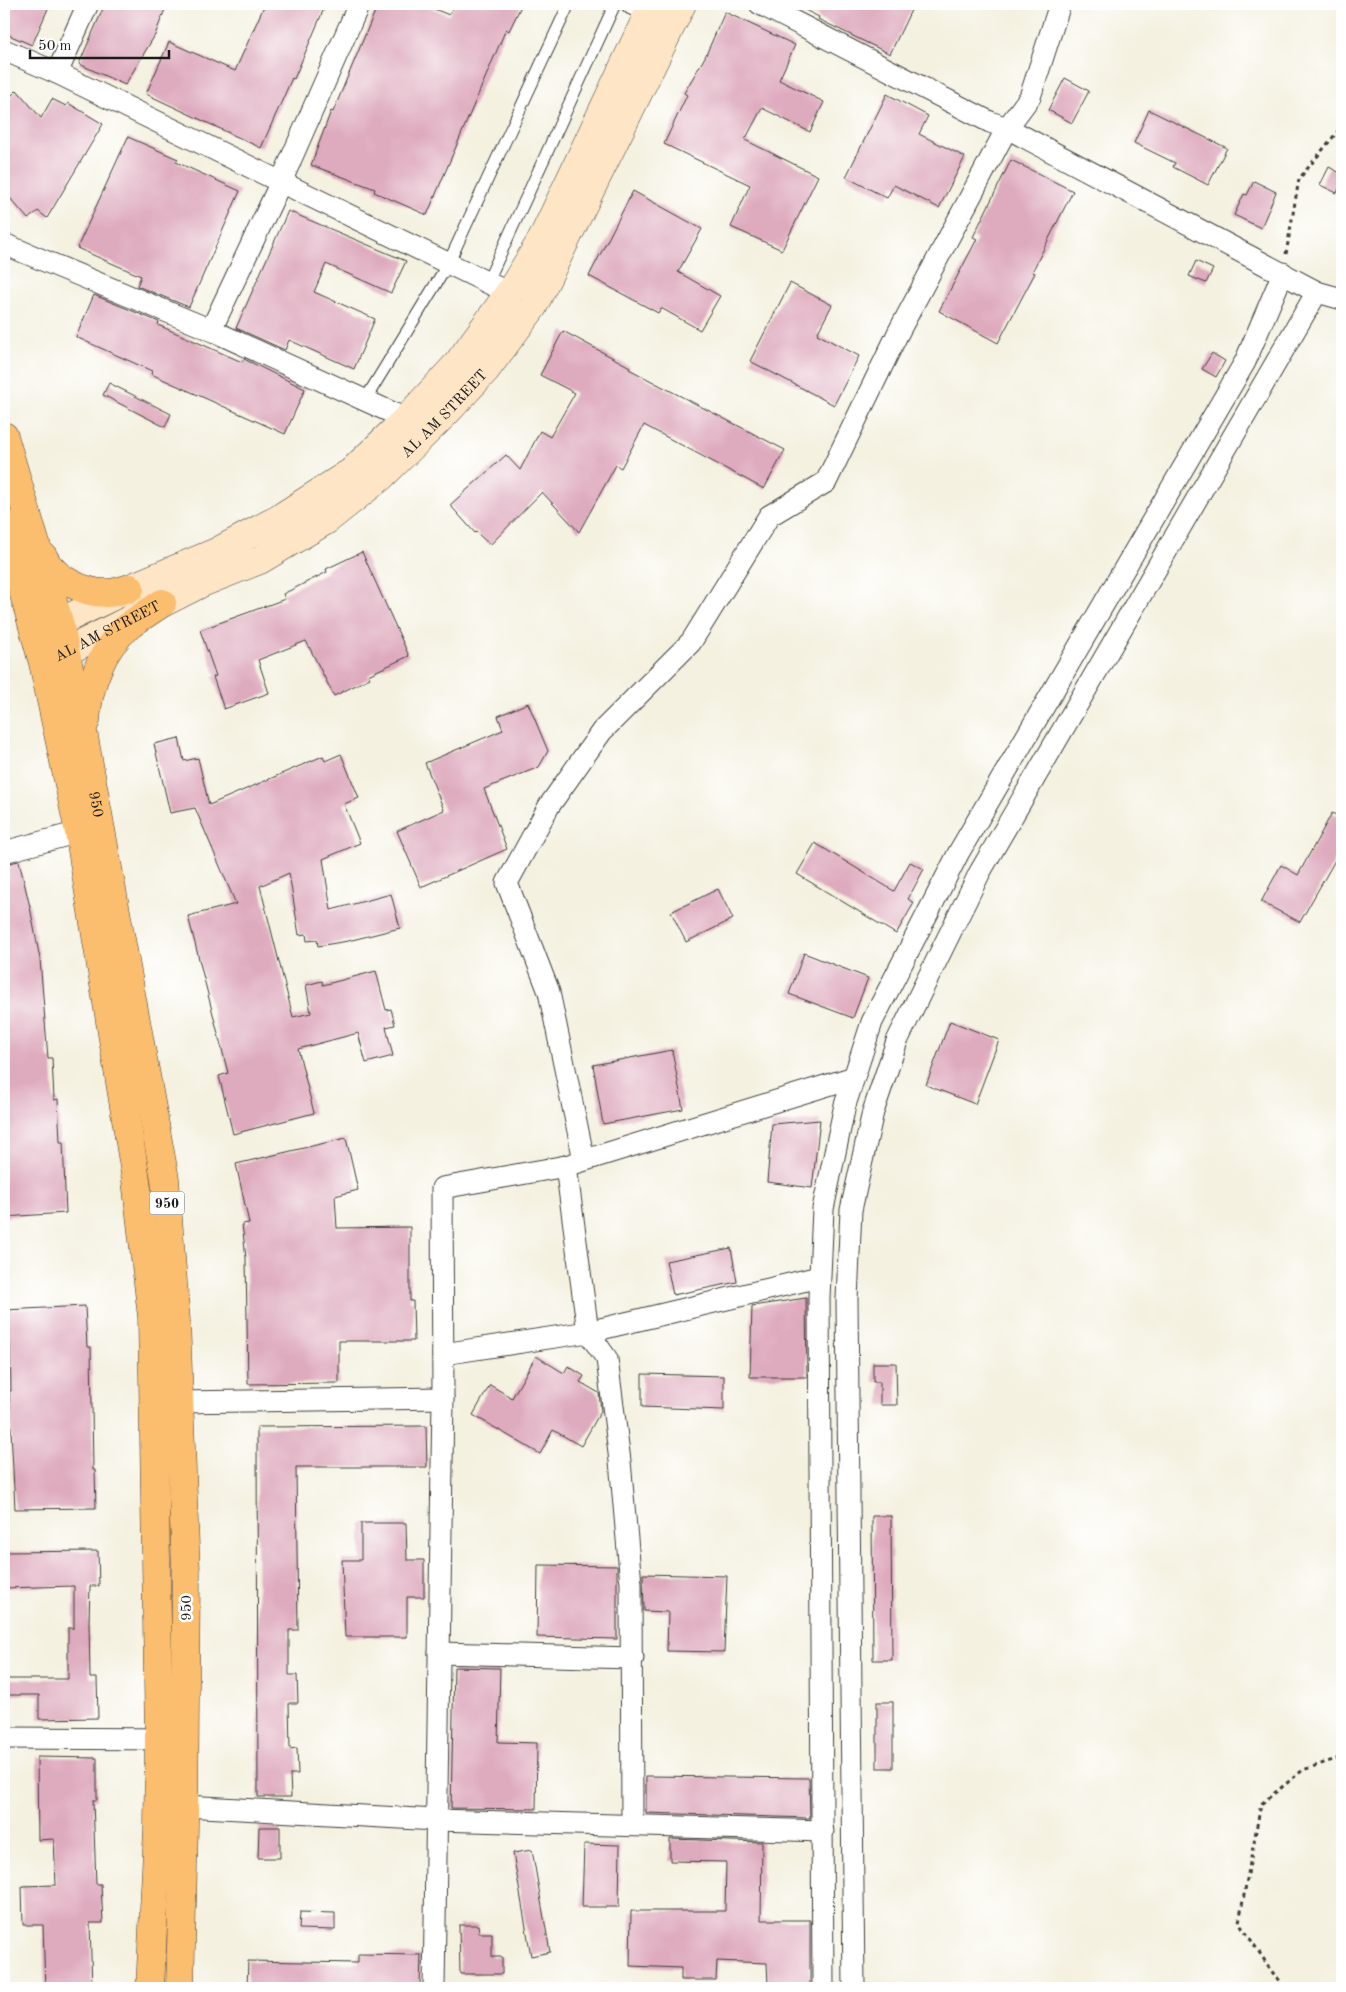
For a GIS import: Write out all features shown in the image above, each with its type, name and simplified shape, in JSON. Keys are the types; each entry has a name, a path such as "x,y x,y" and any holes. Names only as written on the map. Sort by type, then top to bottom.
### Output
{"main road":[{"name":"AL AM STREET","path":"54,659 202,583 260,560 327,520 381,477 485,371 533,307 682,4"},
{"name":"AL AM STREET","path":"34,634 130,588 214,553 278,519 351,472 406,419 458,363 498,288 542,239 645,6"},
{"name":"950","path":"4,436 36,538 59,622 54,659 78,832 136,1180 152,1317 172,1740 184,1806 180,1988"},
{"name":"950","path":"4,523 34,634 54,659 84,737 165,1179 179,1402 186,1572 172,1740 158,1829 150,1988"},
{"path":"36,538 45,560 61,578 83,589 106,593 130,588"},
{"path":"84,737 88,696 102,658 128,626 162,603"}],"street":[{"path":"57,73 88,4"},
{"path":"211,330 281,182 359,4"},
{"path":"760,4 990,122 1007,128 1317,292 1342,299"},
{"path":"632,1825 633,1658 631,1584 620,1461 607,1359 588,1332 575,1163 550,992 507,884 554,798 602,732 691,642 768,516 826,482 898,333 1007,128 1030,97 1060,4"},
{"path":"4,50 57,73 498,288"},
{"path":"4,244 211,330 406,419"},
{"path":"823,1988 819,1277 823,1209 844,1105 872,1022 959,852 1245,362 1283,273"},
{"path":"854,1988 847,1299 851,1210 873,1112 897,1041 980,872 1317,292"},
{"path":"4,852 78,832"},
{"path":"434,1988 443,1398 442,1188 575,1163 854,1077"},
{"path":"443,1354 588,1332 819,1277"},
{"path":"179,1402 443,1398"},
{"path":"439,1653 633,1658"},
{"path":"4,1738 172,1740"},
{"path":"184,1806 436,1820 823,1831"}],"lane":[{"path":"365,400 448,264 569,4"},
{"path":"498,288 615,4"}],"path":[{"path":"1283,273 1298,179 1342,126"},
{"path":"1284,1988 1239,1922 1261,1804 1303,1770 1342,1757"}],"building":[{"path":"4,4 50,4 32,45 4,33"},
{"path":"105,4 167,4 155,35 125,85 79,64"},
{"path":"265,4 326,4 294,79 292,78 261,148 146,94 169,42 235,71"},
{"path":"378,4 422,4 449,15 455,4 522,4 509,31 506,29 427,215 374,192 375,189 311,165 331,111 333,112"},
{"path":"793,4 914,4 890,54 818,19 819,17"},
{"path":"725,12 795,45 779,80 824,102 810,132 762,108 745,140 818,176 782,250 731,227 750,185 664,144 687,95 684,93 705,57"},
{"path":"1065,78 1089,91 1072,123 1048,110"},
{"path":"17,90 41,118 52,99 66,106 68,103 103,124 47,218 38,211 28,219 4,191 4,103"},
{"path":"887,94 928,116 919,134 965,157 939,208 894,185 887,198 846,177"},
{"path":"1149,110 1227,148 1208,185 1173,167 1175,163 1134,143"},
{"path":"128,137 178,159 176,162 240,191 189,307 137,286 141,276 77,248"},
{"path":"1011,160 1073,191 1032,272 1035,273 998,343 939,311 977,239 973,237"},
{"path":"1329,167 1342,174 1342,183 1337,193 1320,185"},
{"path":"1254,181 1276,192 1261,228 1234,215 1244,194 1247,195"},
{"path":"633,191 702,229 678,272 720,296 700,330 661,308 658,313 589,276"},
{"path":"288,211 406,261 391,293 326,264 314,292 375,319 354,369 289,340 285,350 236,328"},
{"path":"1196,261 1213,269 1206,283 1189,276"},
{"path":"790,283 832,305 817,334 859,356 834,405 750,361"},
{"path":"94,295 159,322 158,325 242,362 244,359 305,389 285,434 151,374 152,371 76,337"},
{"path":"563,331 630,367 629,369 785,450 764,489 644,425 621,468 616,465 579,532 542,492 490,545 475,533 450,505 506,455 520,470 540,431 550,437 575,393 540,375"},
{"path":"1212,353 1225,361 1216,377 1202,369"},
{"path":"109,383 171,414 165,427 103,395"},
{"path":"362,552 409,656 368,675 370,678 334,696 306,641 258,660 269,693 224,709 213,677 216,676 200,630 285,599 283,594 327,572 326,569"},
{"path":"528,703 548,751 539,767 484,789 507,849 421,887 397,831 444,810 425,763 503,730 498,716"},
{"path":"179,738 184,761 198,758 209,805 323,756 325,761 341,754 359,798 344,804 360,843 323,859 331,910 391,894 400,928 348,941 318,946 317,940 307,941 306,934 299,935 289,873 260,886 293,1017 311,1013 306,985 322,981 323,985 376,971 386,1010 391,1009 395,1025 386,1027 393,1056 366,1063 358,1033 298,1049 314,1113 233,1134 219,1076 228,1073 188,916 236,904 195,808 170,813 154,744"},
{"path":"1332,813 1342,818 1342,848 1300,922 1261,902 1281,865 1298,875"},
{"path":"815,843 894,891 910,862 924,869 908,899 914,903 896,934 797,874"},
{"path":"19,861 40,959 48,1058 52,1058 54,1100 58,1099 60,1142 63,1142 66,1213 4,1217 4,864"},
{"path":"718,889 733,919 686,942 671,912"},
{"path":"804,953 868,978 853,1018 789,994"},
{"path":"950,1021 999,1040 975,1104 926,1085"},
{"path":"672,1050 683,1109 603,1124 593,1065"},
{"path":"820,1120 812,1188 767,1182 772,1124"},
{"path":"346,1138 358,1190 335,1196 337,1228 410,1227 410,1301 413,1301 414,1341 339,1341 339,1383 248,1384 246,1258 242,1224 249,1223 236,1164"},
{"path":"731,1248 737,1282 673,1295 666,1261"},
{"path":"806,1298 807,1377 750,1377 752,1306"},
{"path":"85,1306 87,1347 91,1347 93,1470 95,1470 96,1508 15,1509 9,1391 11,1391 10,1345 7,1345 5,1310"},
{"path":"536,1356 564,1373 568,1366 584,1376 580,1382 599,1393 601,1411 581,1446 553,1430 540,1454 473,1415 490,1385 512,1398"},
{"path":"873,1363 896,1363 897,1405 880,1405 880,1382 873,1382"},
{"path":"642,1374 724,1376 724,1410 642,1407"},
{"path":"426,1426 427,1467 296,1467 298,1630 289,1630 289,1675 297,1675 298,1703 289,1703 290,1749 297,1748 298,1774 290,1774 291,1797 258,1797 257,1427"},
{"path":"872,1516 891,1516 892,1660 873,1660"},
{"path":"361,1523 406,1523 407,1560 424,1560 424,1597 407,1597 407,1637 345,1637 342,1560 361,1560"},
{"path":"98,1551 99,1586 90,1586 89,1622 90,1678 97,1678 98,1718 39,1719 39,1695 7,1695 6,1679 68,1679 68,1628 74,1628 74,1586 4,1588 4,1552"},
{"path":"538,1565 617,1566 617,1639 537,1637"},
{"path":"643,1574 727,1576 724,1652 667,1651 668,1612 644,1611"},
{"path":"454,1667 500,1668 498,1742 537,1743 536,1809 451,1808"},
{"path":"877,1702 893,1702 893,1768 877,1768"},
{"path":"37,1757 97,1758 97,1800 93,1800 96,1884 101,1884 103,1923 90,1923 92,1988 45,1988 43,1925 23,1925 22,1886 56,1885 54,1839 38,1840"},
{"path":"646,1776 809,1778 810,1818 646,1813"},
{"path":"259,1827 280,1827 280,1858 258,1858"},
{"path":"670,1839 762,1842 761,1920 810,1920 810,1986 768,1986 767,1963 717,1961 716,1980 681,1980 681,1968 630,1966 631,1911 725,1911 726,1862 670,1861"},
{"path":"584,1844 620,1845 619,1907 582,1907"},
{"path":"532,1850 550,1952 531,1956 513,1853"},
{"path":"300,1912 335,1913 335,1930 299,1929"},
{"path":"459,1925 478,1925 479,1933 492,1933 492,1957 502,1957 502,1974 460,1974"},
{"path":"358,1954 421,1955 420,1988 247,1988 248,1961 358,1963"}]}
